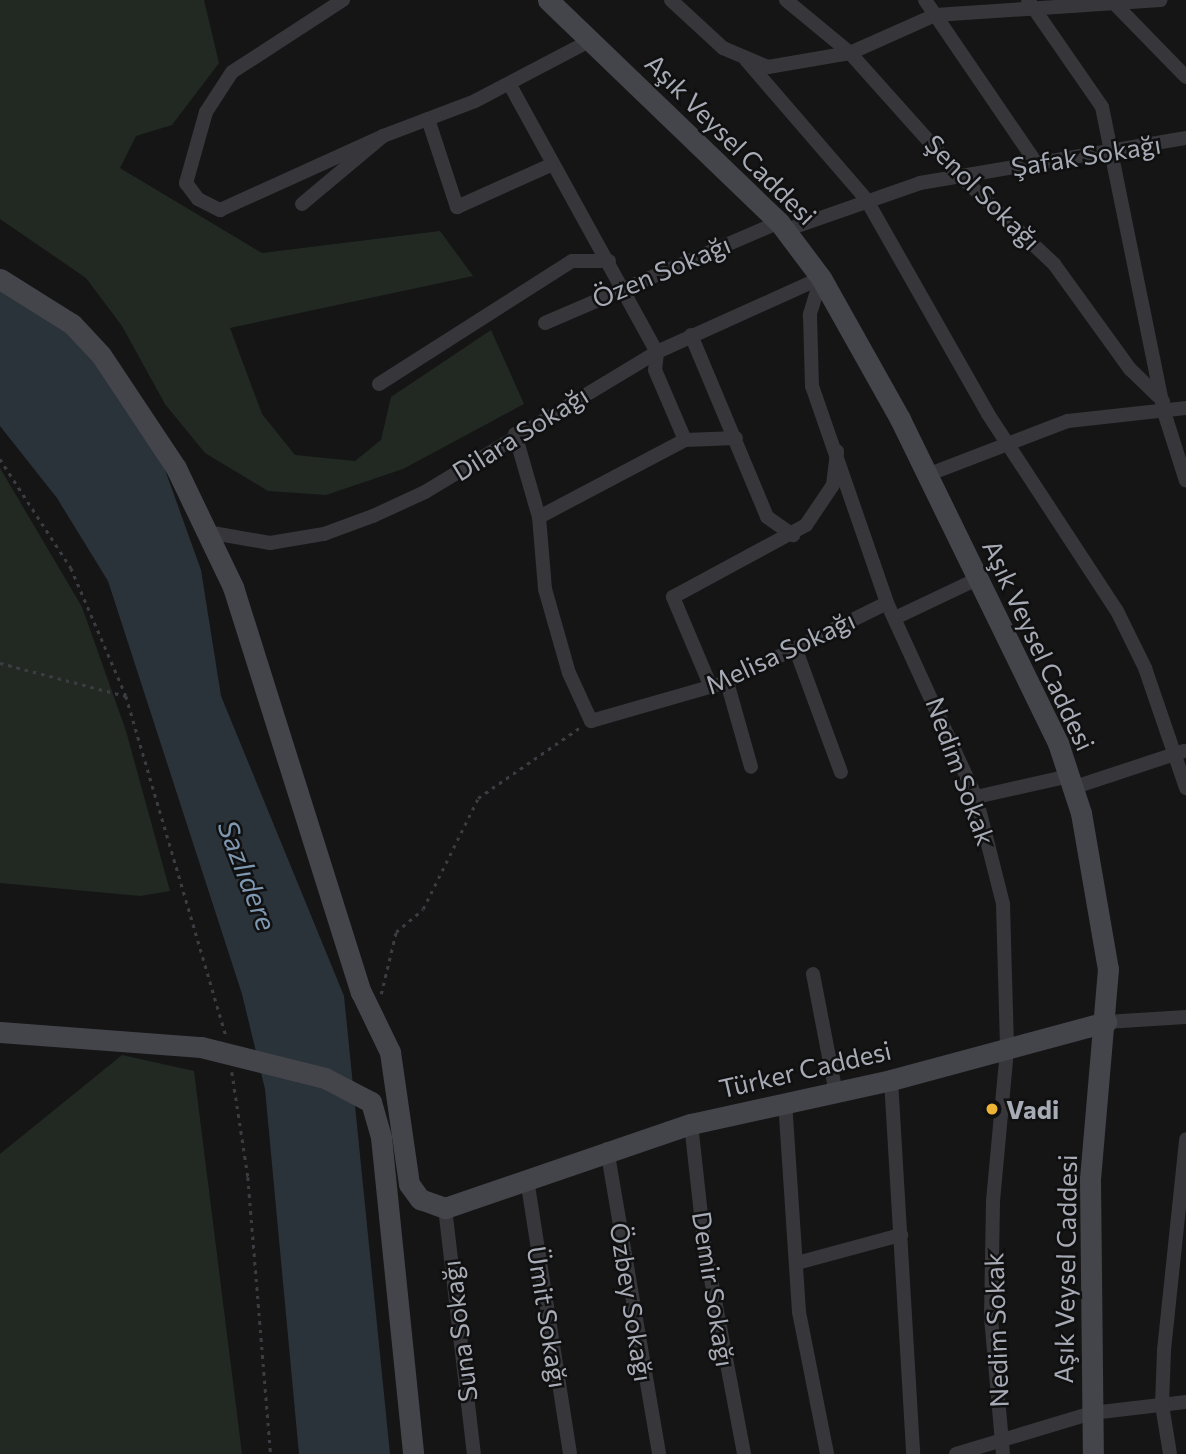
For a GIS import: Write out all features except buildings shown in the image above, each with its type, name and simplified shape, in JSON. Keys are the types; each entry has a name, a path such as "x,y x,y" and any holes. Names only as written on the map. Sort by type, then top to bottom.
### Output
{"street":[{"path":"343,0 232,72 206,112 186,183 198,199 220,209 383,136 510,85 591,40"},
{"name":"Aşık Veysel Caddesi","path":"548,0 782,226 821,278 927,475 1071,782 1100,901 1106,1022 1090,1180 1093,1454"},
{"path":"671,0 723,48 746,60 768,67 850,53 934,15 1032,6 1161,0"},
{"name":"Şenol Sokağı","path":"786,0 850,53 960,176 1054,264 1130,369 1164,406"},
{"path":"915,0 934,15"},
{"path":"925,0 1036,163"},
{"path":"1112,2 1186,77"},
{"path":"1032,6 1102,107 1164,406 1186,481"},
{"path":"746,60 866,200 1005,440 1117,611 1182,752 1186,788"},
{"path":"510,85 551,165 623,285 657,352 655,370 685,440"},
{"path":"428,119 457,207 551,165"},
{"path":"302,204 383,136"},
{"name":"Şafak Sokağı","path":"782,226 866,200 960,176 1186,138"},
{"name":"Özen Sokağı","path":"545,323 623,285 782,226"},
{"path":"379,384 572,261 608,261"},
{"name":"Dilara Sokağı","path":"207,532 270,543 324,534 425,492 515,434 657,352 821,278"},
{"name":"Nedim Sokak","path":"821,278 808,349 813,386 838,445 887,603 976,797 1003,904 1007,1050 993,1202 991,1317 1002,1447"},
{"path":"0,279 72,324 101,355 176,468 207,532 233,587 274,730 398,1086 409,1184 420,1199 444,1208"},
{"path":"691,335 767,517 793,535"},
{"path":"927,475 1005,440 1068,421 1164,406 1186,408"},
{"path":"515,434 539,517 545,589 569,673 591,722"},
{"path":"539,517 685,440 736,438"},
{"path":"711,687 674,597 793,535 834,485 838,445"},
{"name":"Melisa Sokağı","path":"895,618 977,579"},
{"name":"Melisa Sokağı","path":"591,722 727,682 796,650 821,631 887,603"},
{"path":"796,650 841,772"},
{"path":"727,682 751,767"},
{"path":"976,797 1071,782 1182,752"},
{"path":"813,974 836,1093"},
{"name":"Türker Caddesi","path":"444,1208 607,1149 691,1124 785,1101 891,1080 1106,1022 1186,1017"},
{"path":"0,1032 168,1042 229,1053 319,1076 356,1090 378,1116 413,1454"},
{"path":"891,1080 913,1454"},
{"path":"785,1101 799,1312 827,1454"},
{"name":"Demir Sokağı","path":"691,1124 704,1242 744,1454"},
{"path":"1170,1454 1162,1405 1186,1139"},
{"name":"Özbey Sokağı","path":"607,1149 659,1454"},
{"name":"Ümit Sokağı","path":"527,1179 570,1454"},
{"name":"Suna Sokağı","path":"444,1208 474,1454"},
{"path":"797,1263 901,1236"},
{"path":"956,1454 1002,1447 1092,1413 1186,1402"}],"path":[{"path":"0,458 71,568 126,696 188,890 229,1053 248,1178 271,1454"},
{"path":"0,663 126,696"},
{"path":"375,1020 396,932 423,909 478,798 540,749 591,722"}],"shaded area":[{"path":"0,0 204,0 219,63 172,125 136,136 120,168 262,253 440,231 473,276 230,328 262,414 295,455 355,461 381,440 391,397 491,330 524,404 403,469 326,495 268,491 205,453 165,404 122,326 86,278 0,219"},
{"path":"0,468 82,607 126,731 170,891 140,896 0,883"},
{"path":"122,1055 194,1071 242,1454 0,1454 0,1154"}],"water":[{"name":"Sazlıdere","path":"0,286 43,304 92,354 164,467 201,570 221,696 344,996 390,1454 299,1454 265,1089 242,994 108,581 57,498 0,426"}],"place":[{"name":"Vadi","path":"992,1109"}]}
